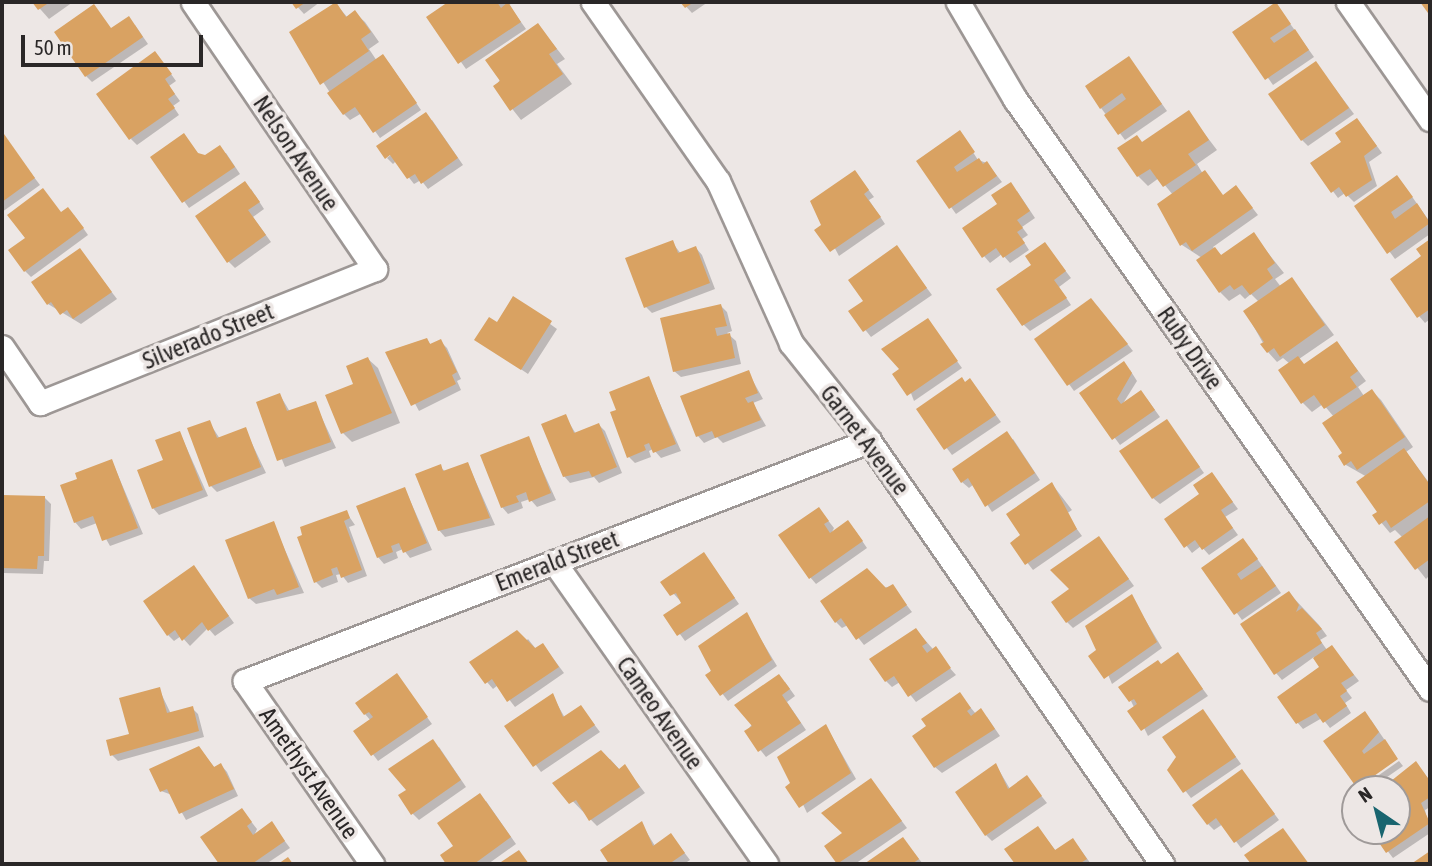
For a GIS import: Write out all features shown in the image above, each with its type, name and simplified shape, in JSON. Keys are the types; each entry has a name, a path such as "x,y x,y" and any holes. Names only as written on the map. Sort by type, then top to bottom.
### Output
{"street":[{"name":"Nelson Avenue","path":"193,2 375,269"},
{"name":"Garnet Avenue","path":"593,2 718,181 791,343 869,441 1162,864"},
{"name":"Ruby Drive","path":"958,2 1015,99 1430,689"},
{"path":"1349,2 1430,119"},
{"name":"Silverado Street","path":"2,347 40,403 375,269"},
{"name":"Emerald Street","path":"245,681 869,441"},
{"name":"Cameo Avenue","path":"554,562 766,864"},
{"name":"Amethyst Avenue","path":"245,681 372,864"}],"building":[{"path":"32,2 50,2 38,10"},
{"path":"291,2 306,2 296,9"},
{"path":"336,2 346,17 355,10 371,32 361,39 369,51 320,85 289,32"},
{"path":"448,2 497,2 501,8 508,2 521,22 458,64 426,17"},
{"path":"680,2 694,2 685,8"},
{"path":"1276,2 1291,24 1270,38 1274,43 1295,29 1309,50 1265,80 1232,32"},
{"path":"1420,2 1430,2 1428,13"},
{"path":"94,4 111,28 129,16 143,37 85,77 54,32"},
{"path":"538,23 557,49 549,54 563,74 510,111 493,86 500,81 485,60"},
{"path":"155,51 172,74 165,79 175,94 168,99 175,108 129,140 96,94"},
{"path":"383,54 417,103 373,133 355,107 343,115 327,93"},
{"path":"1129,56 1162,104 1118,135 1104,115 1126,99 1122,93 1100,109 1085,86"},
{"path":"1316,61 1349,108 1301,141 1268,94"},
{"path":"1189,110 1209,140 1188,154 1196,165 1163,187 1150,169 1137,177 1117,148 1137,135 1142,142"},
{"path":"426,112 458,158 421,184 415,174 407,179 390,155 385,159 376,146"},
{"path":"1357,118 1377,146 1364,156 1372,180 1346,197 1339,187 1331,193 1310,163 1341,142 1335,133"},
{"path":"960,130 975,152 954,167 957,172 979,158 983,164 987,161 997,176 949,209 916,161"},
{"path":"184,133 198,153 205,155 220,145 235,167 182,203 150,157"},
{"path":"4,134 35,178 2,202 2,136"},
{"path":"855,170 869,190 864,194 881,217 830,252 814,230 821,225 810,201"},
{"path":"1205,170 1223,195 1236,185 1253,208 1192,251 1186,242 1180,246 1157,204"},
{"path":"1397,175 1413,197 1391,212 1395,219 1417,203 1430,223 1387,254 1354,206"},
{"path":"245,181 260,202 248,210 266,235 227,263 195,216"},
{"path":"1011,182 1030,211 1017,220 1023,228 1017,232 1025,243 1003,258 996,248 982,258 962,228 997,204 991,195"},
{"path":"43,188 61,212 68,207 84,228 24,272 8,250 25,238 7,215"},
{"path":"1254,232 1275,263 1267,269 1273,278 1250,295 1242,285 1234,290 1230,285 1219,293 1196,260 1215,247 1221,255"},
{"path":"1430,239 1430,309 1417,318 1390,279 1421,256 1416,249"},
{"path":"673,240 678,253 696,246 710,283 644,308 625,258"},
{"path":"1045,242 1066,271 1054,280 1067,298 1022,326 996,289 1031,265 1025,256"},
{"path":"897,245 927,288 863,332 848,311 863,301 848,280"},
{"path":"80,248 112,292 73,319 67,310 60,315 51,302 47,305 31,282"},
{"path":"1292,277 1325,325 1280,357 1274,348 1267,353 1260,344 1264,342 1243,311"},
{"path":"513,296 552,321 521,370 474,340 489,317 497,322"},
{"path":"1091,298 1128,344 1067,386 1034,339"},
{"path":"721,304 727,326 715,328 717,336 730,333 735,358 673,372 660,318"},
{"path":"928,318 958,361 907,396 892,374 899,369 881,349"},
{"path":"427,338 430,344 441,339 457,372 452,375 456,384 411,406 385,352"},
{"path":"1337,341 1358,371 1350,377 1357,387 1324,409 1314,395 1301,404 1278,370 1298,356 1304,364"},
{"path":"368,357 392,413 341,434 325,395 353,384 346,366"},
{"path":"1124,361 1132,373 1117,399 1121,404 1141,390 1155,410 1112,440 1079,393"},
{"path":"749,370 758,393 745,398 748,403 753,401 761,420 715,438 712,431 696,437 680,396"},
{"path":"649,376 676,444 653,453 649,443 644,445 646,450 627,458 610,412 616,410 609,392"},
{"path":"962,377 965,382 970,378 996,415 944,450 916,409"},
{"path":"1372,389 1405,437 1357,470 1351,461 1344,466 1338,456 1342,453 1322,423"},
{"path":"280,393 287,411 316,401 331,442 277,461 256,402"},
{"path":"566,414 574,433 599,423 617,467 592,477 589,471 563,477 541,424"},
{"path":"1167,419 1200,467 1152,499 1119,451"},
{"path":"210,420 217,438 246,427 261,467 209,487 187,428"},
{"path":"180,431 203,490 152,509 137,470 163,460 155,440"},
{"path":"1007,431 1035,473 985,507 968,478 961,483 952,469"},
{"path":"529,436 551,493 529,502 526,492 516,496 519,502 501,508 480,455"},
{"path":"1404,448 1430,485 1430,501 1391,528 1386,520 1379,525 1372,515 1377,512 1356,482"},
{"path":"112,459 138,528 102,541 93,516 74,523 60,485 77,479 75,473"},
{"path":"468,462 490,518 438,531 415,474 441,464 443,471"},
{"path":"1212,472 1233,502 1221,510 1233,528 1202,550 1195,540 1184,548 1164,519 1199,494 1193,485"},
{"path":"1052,482 1077,529 1025,565 1010,543 1020,535 1006,514"},
{"path":"405,487 427,543 403,553 399,543 391,546 393,552 377,558 356,506"},
{"path":"2,495 45,496 44,556 38,556 37,569 2,568"},
{"path":"819,507 829,521 824,524 830,533 848,520 863,541 809,579 778,535"},
{"path":"347,510 350,518 344,521 362,570 341,578 337,567 331,569 333,575 314,583 297,537 302,535 300,527"},
{"path":"1430,516 1430,559 1415,570 1394,542"},
{"path":"274,521 299,587 277,595 274,589 248,599 225,540"},
{"path":"1099,536 1129,579 1066,623 1051,602 1069,589 1050,570"},
{"path":"1243,538 1258,559 1237,574 1241,580 1262,566 1276,586 1234,615 1201,568"},
{"path":"704,552 735,598 677,636 663,615 681,603 676,593 670,596 660,582"},
{"path":"194,565 229,616 208,631 202,622 182,641 175,630 167,636 143,601"},
{"path":"867,568 886,588 893,584 907,605 856,640 841,618 835,623 820,601"},
{"path":"1289,591 1299,605 1296,612 1302,608 1322,629 1316,633 1322,643 1274,675 1240,624"},
{"path":"1132,594 1157,642 1104,679 1088,656 1096,650 1085,626"},
{"path":"747,612 772,660 720,696 705,675 711,671 698,646"},
{"path":"916,628 927,643 922,646 927,653 936,646 951,668 908,697 894,676 885,682 869,659"},
{"path":"517,630 535,648 543,643 559,667 507,702 492,679 485,684 469,662"},
{"path":"1332,645 1354,675 1341,683 1347,691 1340,696 1347,706 1323,723 1316,713 1296,724 1277,697 1319,667 1313,658"},
{"path":"1178,652 1203,689 1141,731 1127,711 1137,704 1134,699 1129,702 1118,687 1158,660 1161,664"},
{"path":"397,673 428,717 371,756 353,731 373,717 369,712 364,715 355,703"},
{"path":"779,674 790,689 782,695 801,723 758,752 744,731 752,726 734,705"},
{"path":"160,687 167,713 193,706 199,731 110,756 106,740 129,734 119,698"},
{"path":"960,692 971,708 967,711 971,716 981,708 995,729 934,768 912,736 926,726 921,719"},
{"path":"553,693 563,717 581,705 595,725 533,767 504,726"},
{"path":"1203,709 1236,757 1183,793 1167,770 1176,757 1162,737"},
{"path":"1365,711 1379,732 1362,751 1364,754 1385,739 1398,759 1375,775 1348,775 1323,741"},
{"path":"826,724 851,773 799,808 785,787 790,783 777,757"},
{"path":"433,739 461,780 411,815 398,795 406,790 388,769"},
{"path":"199,746 214,767 221,763 234,789 179,814 167,789 160,792 149,769"},
{"path":"601,750 619,769 625,764 640,787 589,821 576,800 569,804 552,783"},
{"path":"1416,761 1430,781 1430,797 1421,803 1430,823 1411,836 1411,775 1398,775"},
{"path":"996,763 1008,789 1027,775 1042,796 985,836 955,792"},
{"path":"1242,769 1275,814 1234,843 1216,818 1207,825 1192,805"},
{"path":"871,778 902,821 837,864 824,846 842,833 821,813"},
{"path":"480,793 511,837 474,864 446,864 440,855 453,846 437,823"},
{"path":"242,808 252,822 247,826 253,835 272,821 285,841 252,864 219,864 200,837"},
{"path":"642,821 653,846 671,833 685,853 669,864 609,864 600,850"},
{"path":"1038,826 1055,850 1073,838 1087,859 1079,864 1015,864 1004,849"},
{"path":"1283,828 1309,864 1251,864 1244,855"},
{"path":"903,837 919,859 912,864 864,864"},
{"path":"1381,845 1398,845 1386,853"},
{"path":"519,850 529,864 498,864"},
{"path":"1430,851 1430,864 1411,864"},
{"path":"288,857 293,864 278,864"}]}
